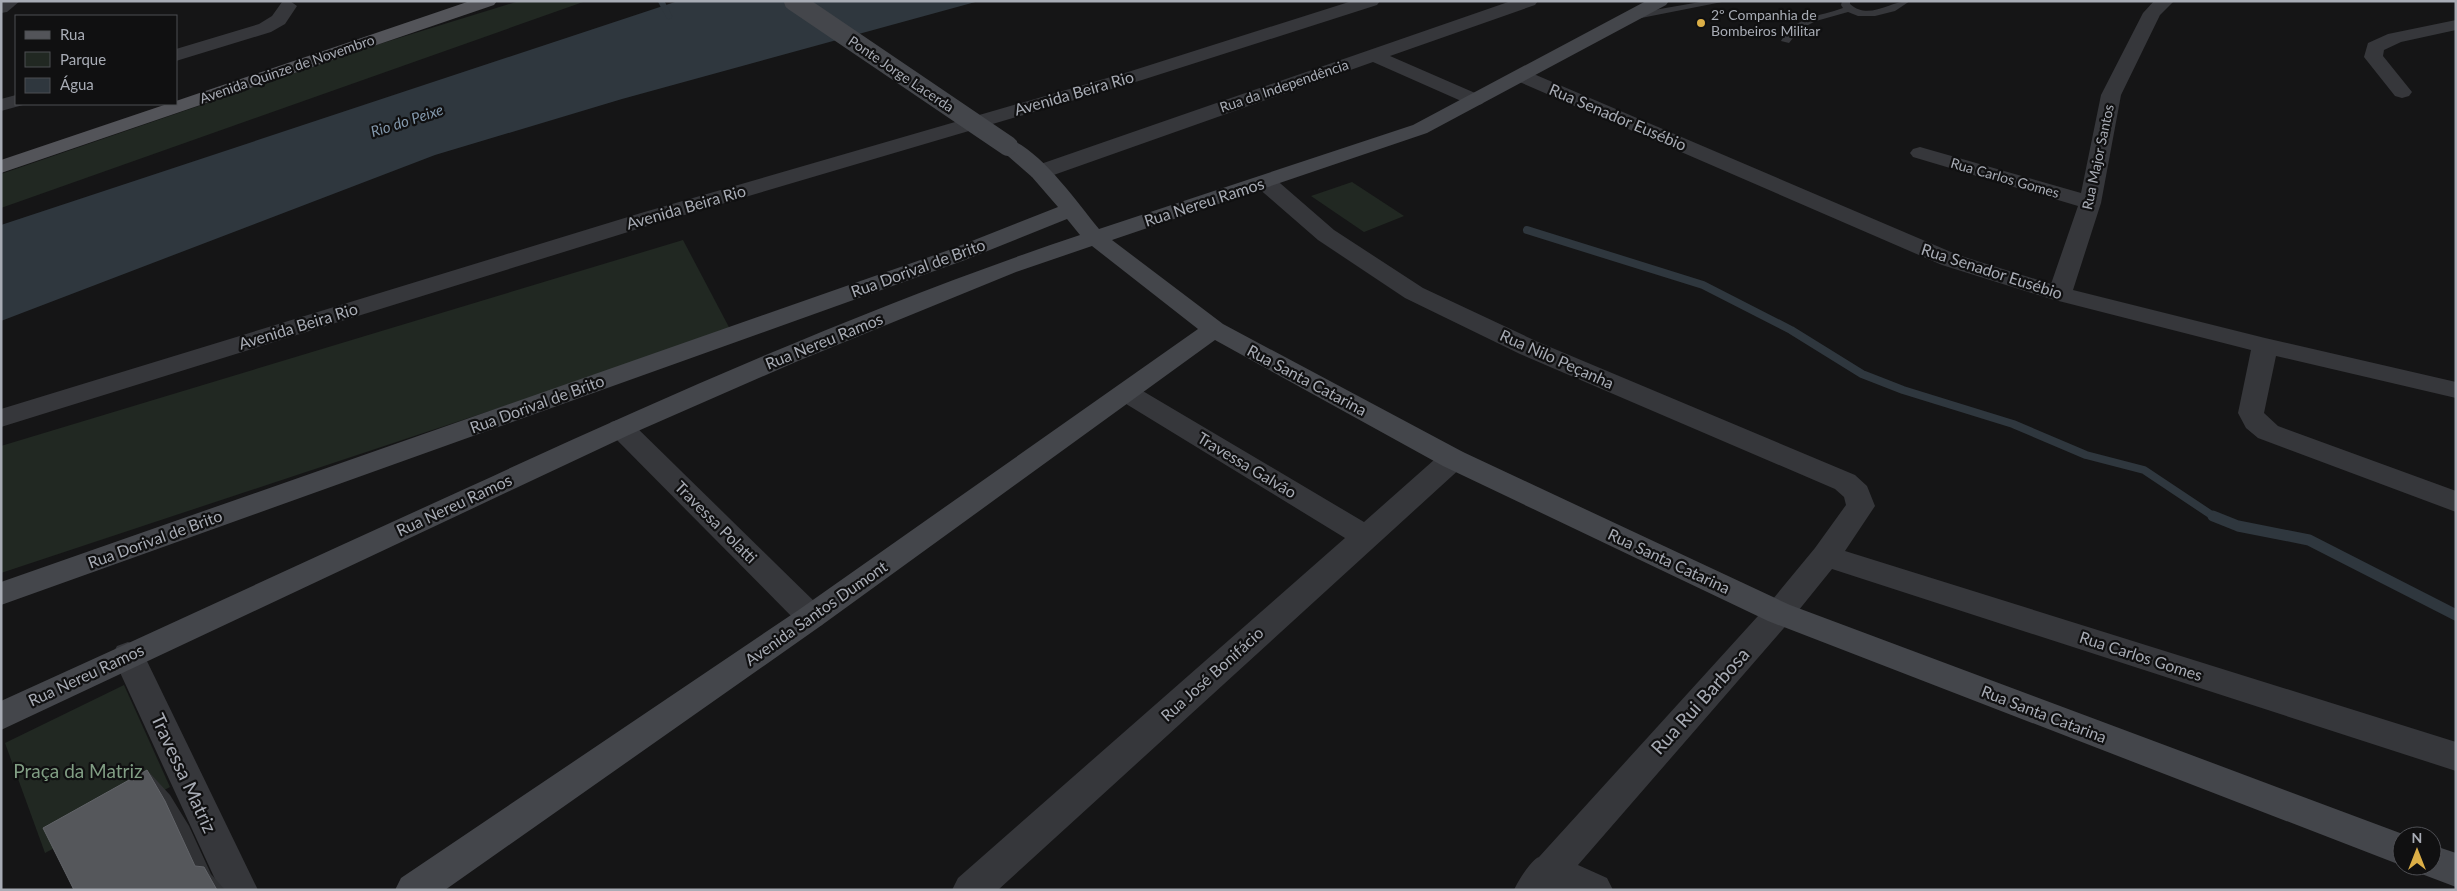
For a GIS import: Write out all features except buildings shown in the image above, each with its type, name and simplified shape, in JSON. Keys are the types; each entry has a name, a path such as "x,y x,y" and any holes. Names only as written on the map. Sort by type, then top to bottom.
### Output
{"main road":[{"name":"Avenida Quinze de Novembro","path":"1,167 488,1"}],"street":[{"path":"1,8 11,1"},
{"name":"Ponte Jorge Lacerda","path":"794,1 1008,146"},
{"name":"Avenida Beira Rio","path":"1,418 649,218 1136,76 1371,1"},
{"name":"Rua da Independência","path":"1040,172 1529,1"},
{"name":"Rua Nereu Ramos","path":"1,716 128,655 621,428 789,355 1008,267 1420,129 1660,1"},
{"name":"Rua Major Santos","path":"2060,294 2090,203 2110,95 2152,13 2165,1"},
{"path":"178,54 265,28 279,20 292,3"},
{"path":"2402,92 2373,57 2375,47 2395,38 2456,25"},
{"path":"1372,55 1475,100"},
{"name":"Rua Senador Eusébio","path":"1522,76 1950,260 2060,294 2265,346 2456,390"},
{"path":"1,105 15,101"},
{"name":"Rua Santa Catarina","path":"1008,146 1040,172 1094,237 1214,329 1453,459 1779,613 2392,846"},
{"name":"Rua Carlos Gomes","path":"1920,153 2090,203"},
{"name":"Rua Nilo Peçanha","path":"1265,182 1326,235 1414,293 1530,348 1845,482 1857,493 1861,506"},
{"name":"Rua Dorival de Brito","path":"1,594 948,258 1071,210"},
{"name":"Avenida Santos Dumont","path":"414,890 811,617 1214,329"},
{"path":"2265,346 2251,413 2256,422 2268,432 2456,502"},
{"name":"Travessa Galvão","path":"1127,393 1366,537"},
{"name":"Travessa Polatti","path":"621,428 811,617"},
{"name":"Rua José Bonifácio","path":"971,890 1453,459"},
{"name":"Rua Rui Barbosa","path":"1541,880 1779,613 1826,556 1861,506"},
{"name":"Rua Carlos Gomes","path":"1826,556 2456,757"},
{"name":"Travessa Matriz","path":"128,655 239,890"},
{"path":"2442,865 2456,870"},
{"path":"1541,880 1594,890"}],"lane":[{"path":"1628,18 1723,1"},
{"path":"1786,41 1788,34 1797,26 1847,5 1869,14 1891,10 1906,1"}],"green space":[{"path":"519,1 586,1 1,208 1,174 373,46"},
{"path":"1352,182 1404,216 1364,232 1311,196"},
{"path":"683,240 731,331 1,573 1,446"},
{"name":"Praça da Matriz","path":"124,685 170,787 45,853 5,743"}],"water":[{"name":"Rio do Peixe","path":"678,1 979,1 622,99 435,155 1,321 1,225"}],"waterway":[{"path":"661,1 669,16"},
{"path":"1527,230 1703,285 1791,330 1862,374 1903,390 2013,424 2086,455 2144,470 2213,516"},
{"path":"2213,516 2238,526 2309,540 2456,615"}],"place":[{"name":"2º Companhia de Bombeiros Militar","path":"1701,23"}]}
